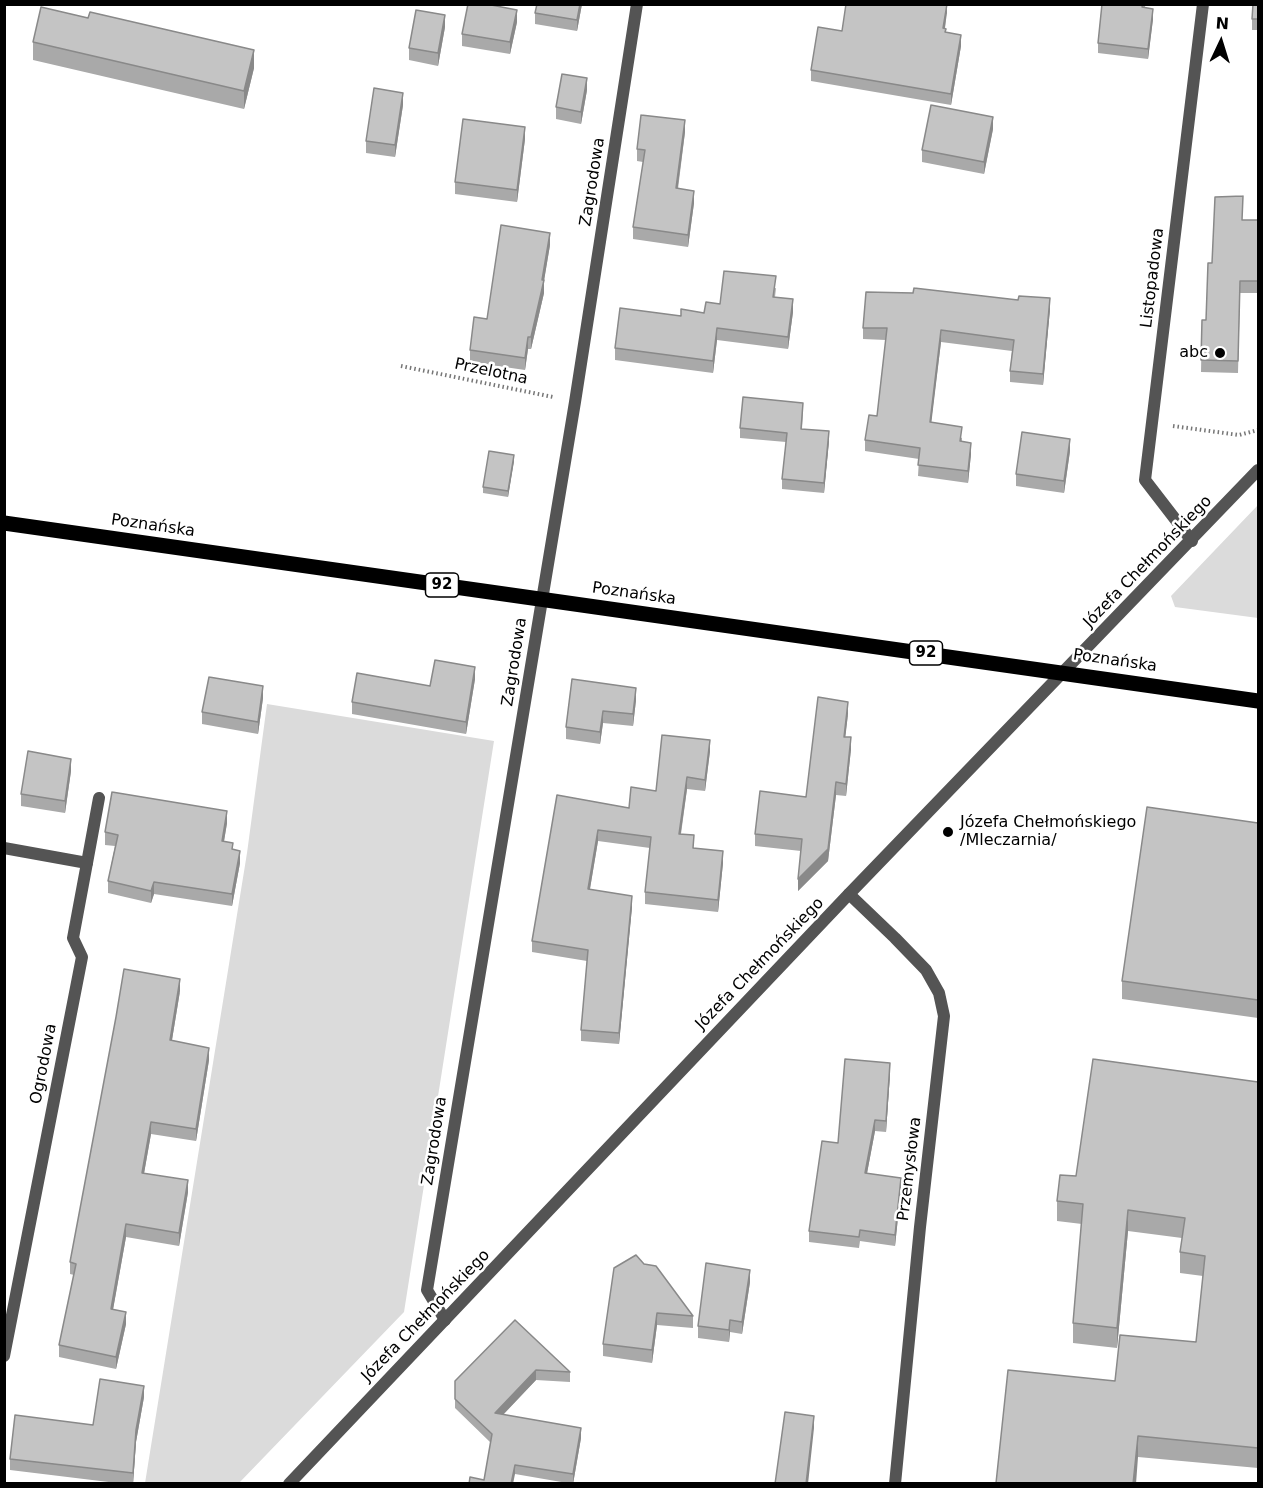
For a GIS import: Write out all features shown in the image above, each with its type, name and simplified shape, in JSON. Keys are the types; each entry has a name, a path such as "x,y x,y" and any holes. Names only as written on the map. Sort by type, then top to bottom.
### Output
{"main road":[{"name":"Poznańska","path":"4,523 1258,700"}],"street":[{"name":"Zagrodowa","path":"445,1320 427,1290 575,402 637,4"},
{"name":"Listopadowa","path":"1192,541 1145,480 1203,4"},
{"name":"Józefa Chełmońskiego","path":"290,1484 849,894 1258,470"},
{"name":"Ogrodowa","path":"4,1356 82,957 73,938 99,798"},
{"path":"4,848 87,863"},
{"name":"Przemysłowa","path":"849,894 926,970 939,993 944,1016 920,1227 895,1484"}],"path":[{"name":"Przelotna","path":"401,366 575,402"},
{"path":"1152,424 1239,435 1258,430"}],"shaded area":[{"path":"1258,505 1258,618 1175,607 1171,596"},
{"path":"267,704 494,741 404,1312 239,1483 145,1483 247,853"}],"building":[{"path":"468,4 486,4 517,10 510,42 462,34"},
{"path":"537,4 580,4 577,20 535,13"},
{"path":"846,4 947,4 943,28 946,29 945,32 961,35 951,94 811,70 818,27 842,31"},
{"path":"1102,4 1143,4 1142,7 1153,9 1148,49 1098,43"},
{"path":"1253,4 1258,4 1258,19 1252,19"},
{"path":"41,7 88,18 90,12 254,50 244,91 33,42"},
{"path":"416,10 445,15 438,53 409,48"},
{"path":"562,74 587,78 581,112 556,107"},
{"path":"374,88 403,93 395,145 366,141"},
{"path":"931,105 993,117 984,162 922,150"},
{"path":"641,115 685,120 676,188 694,191 688,235 633,227 645,150 637,149"},
{"path":"463,119 525,127 517,190 455,182"},
{"path":"1243,196 1242,220 1258,220 1258,281 1240,281 1238,361 1201,360 1202,320 1206,320 1208,263 1212,263 1215,197"},
{"path":"501,225 550,233 542,280 544,280 531,337 528,337 525,358 470,350 474,317 487,319"},
{"path":"724,271 776,276 773,297 793,299 788,337 717,328 713,361 615,348 620,308 681,316 681,309 704,313 706,302 720,304"},
{"path":"914,288 1018,300 1019,296 1050,298 1043,374 1010,371 1014,340 941,330 930,422 962,427 960,441 971,443 968,471 918,465 920,448 865,440 869,415 877,416 887,328 863,328 866,292 913,293"},
{"path":"743,397 803,403 801,429 829,431 824,483 782,479 787,433 740,428"},
{"path":"1022,432 1070,439 1064,481 1016,474"},
{"path":"489,451 514,455 508,491 483,487"},
{"path":"435,660 475,667 466,722 352,702 357,673 430,686"},
{"path":"209,677 263,686 258,722 202,712"},
{"path":"572,679 636,688 633,714 603,711 600,732 566,727"},
{"path":"818,697 848,702 844,737 851,737 846,784 836,782 828,849 798,879 802,839 755,834 760,791 806,797"},
{"path":"662,735 710,740 705,780 687,777 679,834 694,835 693,848 723,851 718,900 645,892 651,837 598,830 588,889 632,896 619,1033 581,1030 588,950 532,941 557,795 629,808 631,787 656,791"},
{"path":"28,751 71,759 65,801 21,794"},
{"path":"112,792 227,811 222,841 233,843 232,849 240,851 232,894 154,882 151,891 108,881 118,835 105,832"},
{"path":"1147,807 1258,823 1258,1000 1122,981"},
{"path":"124,969 180,979 170,1040 209,1048 196,1129 151,1122 142,1173 188,1180 179,1233 126,1224 111,1309 126,1312 116,1357 59,1345 76,1264 70,1262"},
{"path":"845,1059 890,1063 886,1121 875,1120 865,1173 901,1178 895,1235 860,1230 859,1237 809,1231 822,1141 838,1143"},
{"path":"1093,1059 1258,1082 1258,1448 1138,1436 1133,1484 996,1483 1008,1370 1115,1381 1120,1335 1196,1342 1205,1256 1180,1252 1185,1218 1128,1210 1117,1328 1073,1323 1083,1204 1057,1201 1060,1175 1076,1176"},
{"path":"636,1255 644,1264 656,1266 693,1316 657,1313 652,1350 603,1344 614,1268"},
{"path":"706,1263 750,1270 742,1322 730,1320 729,1330 698,1326"},
{"path":"515,1320 570,1372 536,1370 495,1413 581,1428 573,1474 515,1465 511,1484 469,1484 470,1477 484,1480 492,1434 455,1399 455,1381"},
{"path":"100,1379 144,1386 136,1430 133,1473 10,1459 15,1415 93,1425"},
{"path":"785,1412 814,1416 806,1484 775,1484"}],"place":[{"name":"abc","path":"1220,353"},
{"name":"Józefa Chełmońskiego /Mleczarnia/","path":"948,832"}]}
